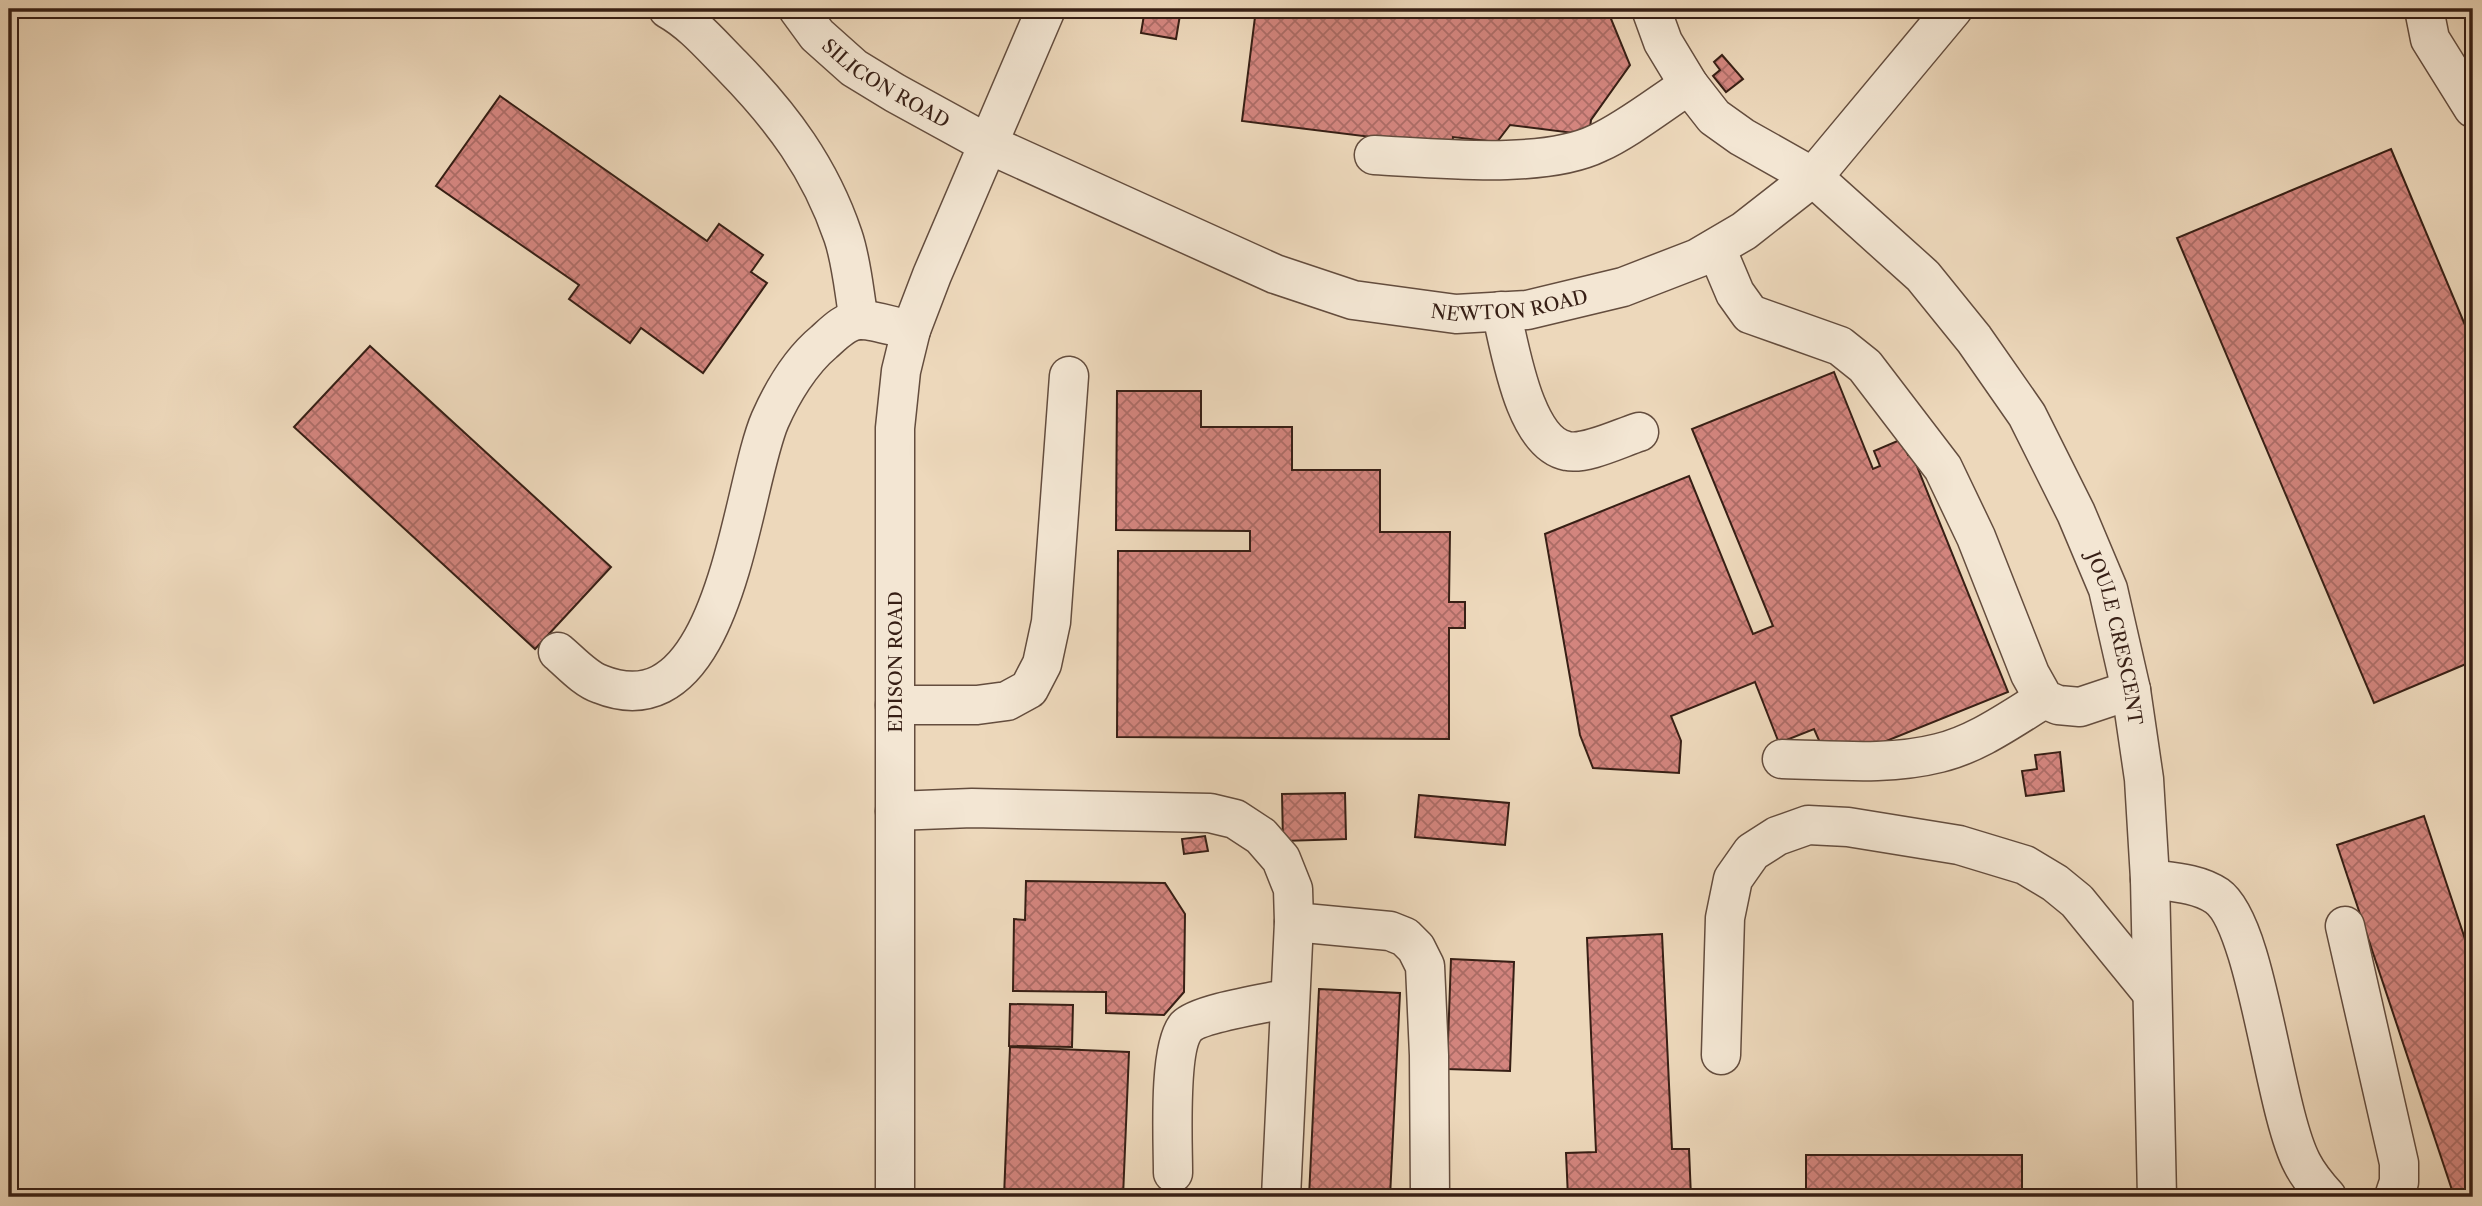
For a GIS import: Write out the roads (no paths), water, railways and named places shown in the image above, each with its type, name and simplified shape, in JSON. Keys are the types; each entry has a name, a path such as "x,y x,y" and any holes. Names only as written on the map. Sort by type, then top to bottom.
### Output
{"lane":[{"path":"668,9 683,18 750,84 804,151 824,186 844,238 859,320"},
{"name":"SILICON ROAD","path":"798,9 817,35 854,68 988,144"},
{"name":"EDISON ROAD","path":"895,1197 895,428 901,371 911,330 932,275 1046,9"},
{"name":"JOULE CRESCENT","path":"1651,9 1663,42 1689,85 1714,117 1742,137 1813,177 1923,276 1973,339 2027,415 2076,513 2108,589 2131,690 2144,779 2150,879 2157,1197"},
{"name":"NEWTON ROAD","path":"988,144 1275,274 1353,300 1456,314 1528,310 1623,287 1698,258 1744,231 1813,177 1953,9"},
{"path":"2424,9 2430,39 2473,108"},
{"path":"1374,155 1468,160 1556,156 1598,144 1689,85"},
{"path":"1716,248 1735,293 1750,314 1840,346 1865,366 1944,468 1976,537 2030,674 2044,699 2058,705 2080,707 2131,690"},
{"path":"1501,311 1528,411 1546,440 1566,451 1588,449 1639,432"},
{"path":"558,652 597,684 617,690 642,691 668,680 690,658 711,623 729,574 770,421 793,380 814,350 842,326 859,320 911,330"},
{"path":"895,705 977,705 1007,701 1029,689 1042,664 1051,622 1069,376"},
{"path":"1782,759 1890,762 1940,753 1984,735 2044,699"},
{"path":"895,811 971,808 1210,813 1235,819 1261,836 1281,859 1293,889 1294,922 1281,1197"},
{"path":"1721,1055 1725,918 1733,879 1752,852 1777,836 1808,825 1848,827 1959,845 2025,865 2055,883 2077,901 2152,993"},
{"path":"2150,879 2192,885 2217,896 2231,911 2246,950 2282,1100 2302,1162 2327,1197"},
{"path":"1294,922 1390,931 1405,937 1416,948 1424,966 1426,991 1430,1197"},
{"path":"2345,926 2399,1163 2399,1182 2394,1197"},
{"path":"1173,1173 1177,1044 1187,1026 1209,1015 1290,998"}]}
